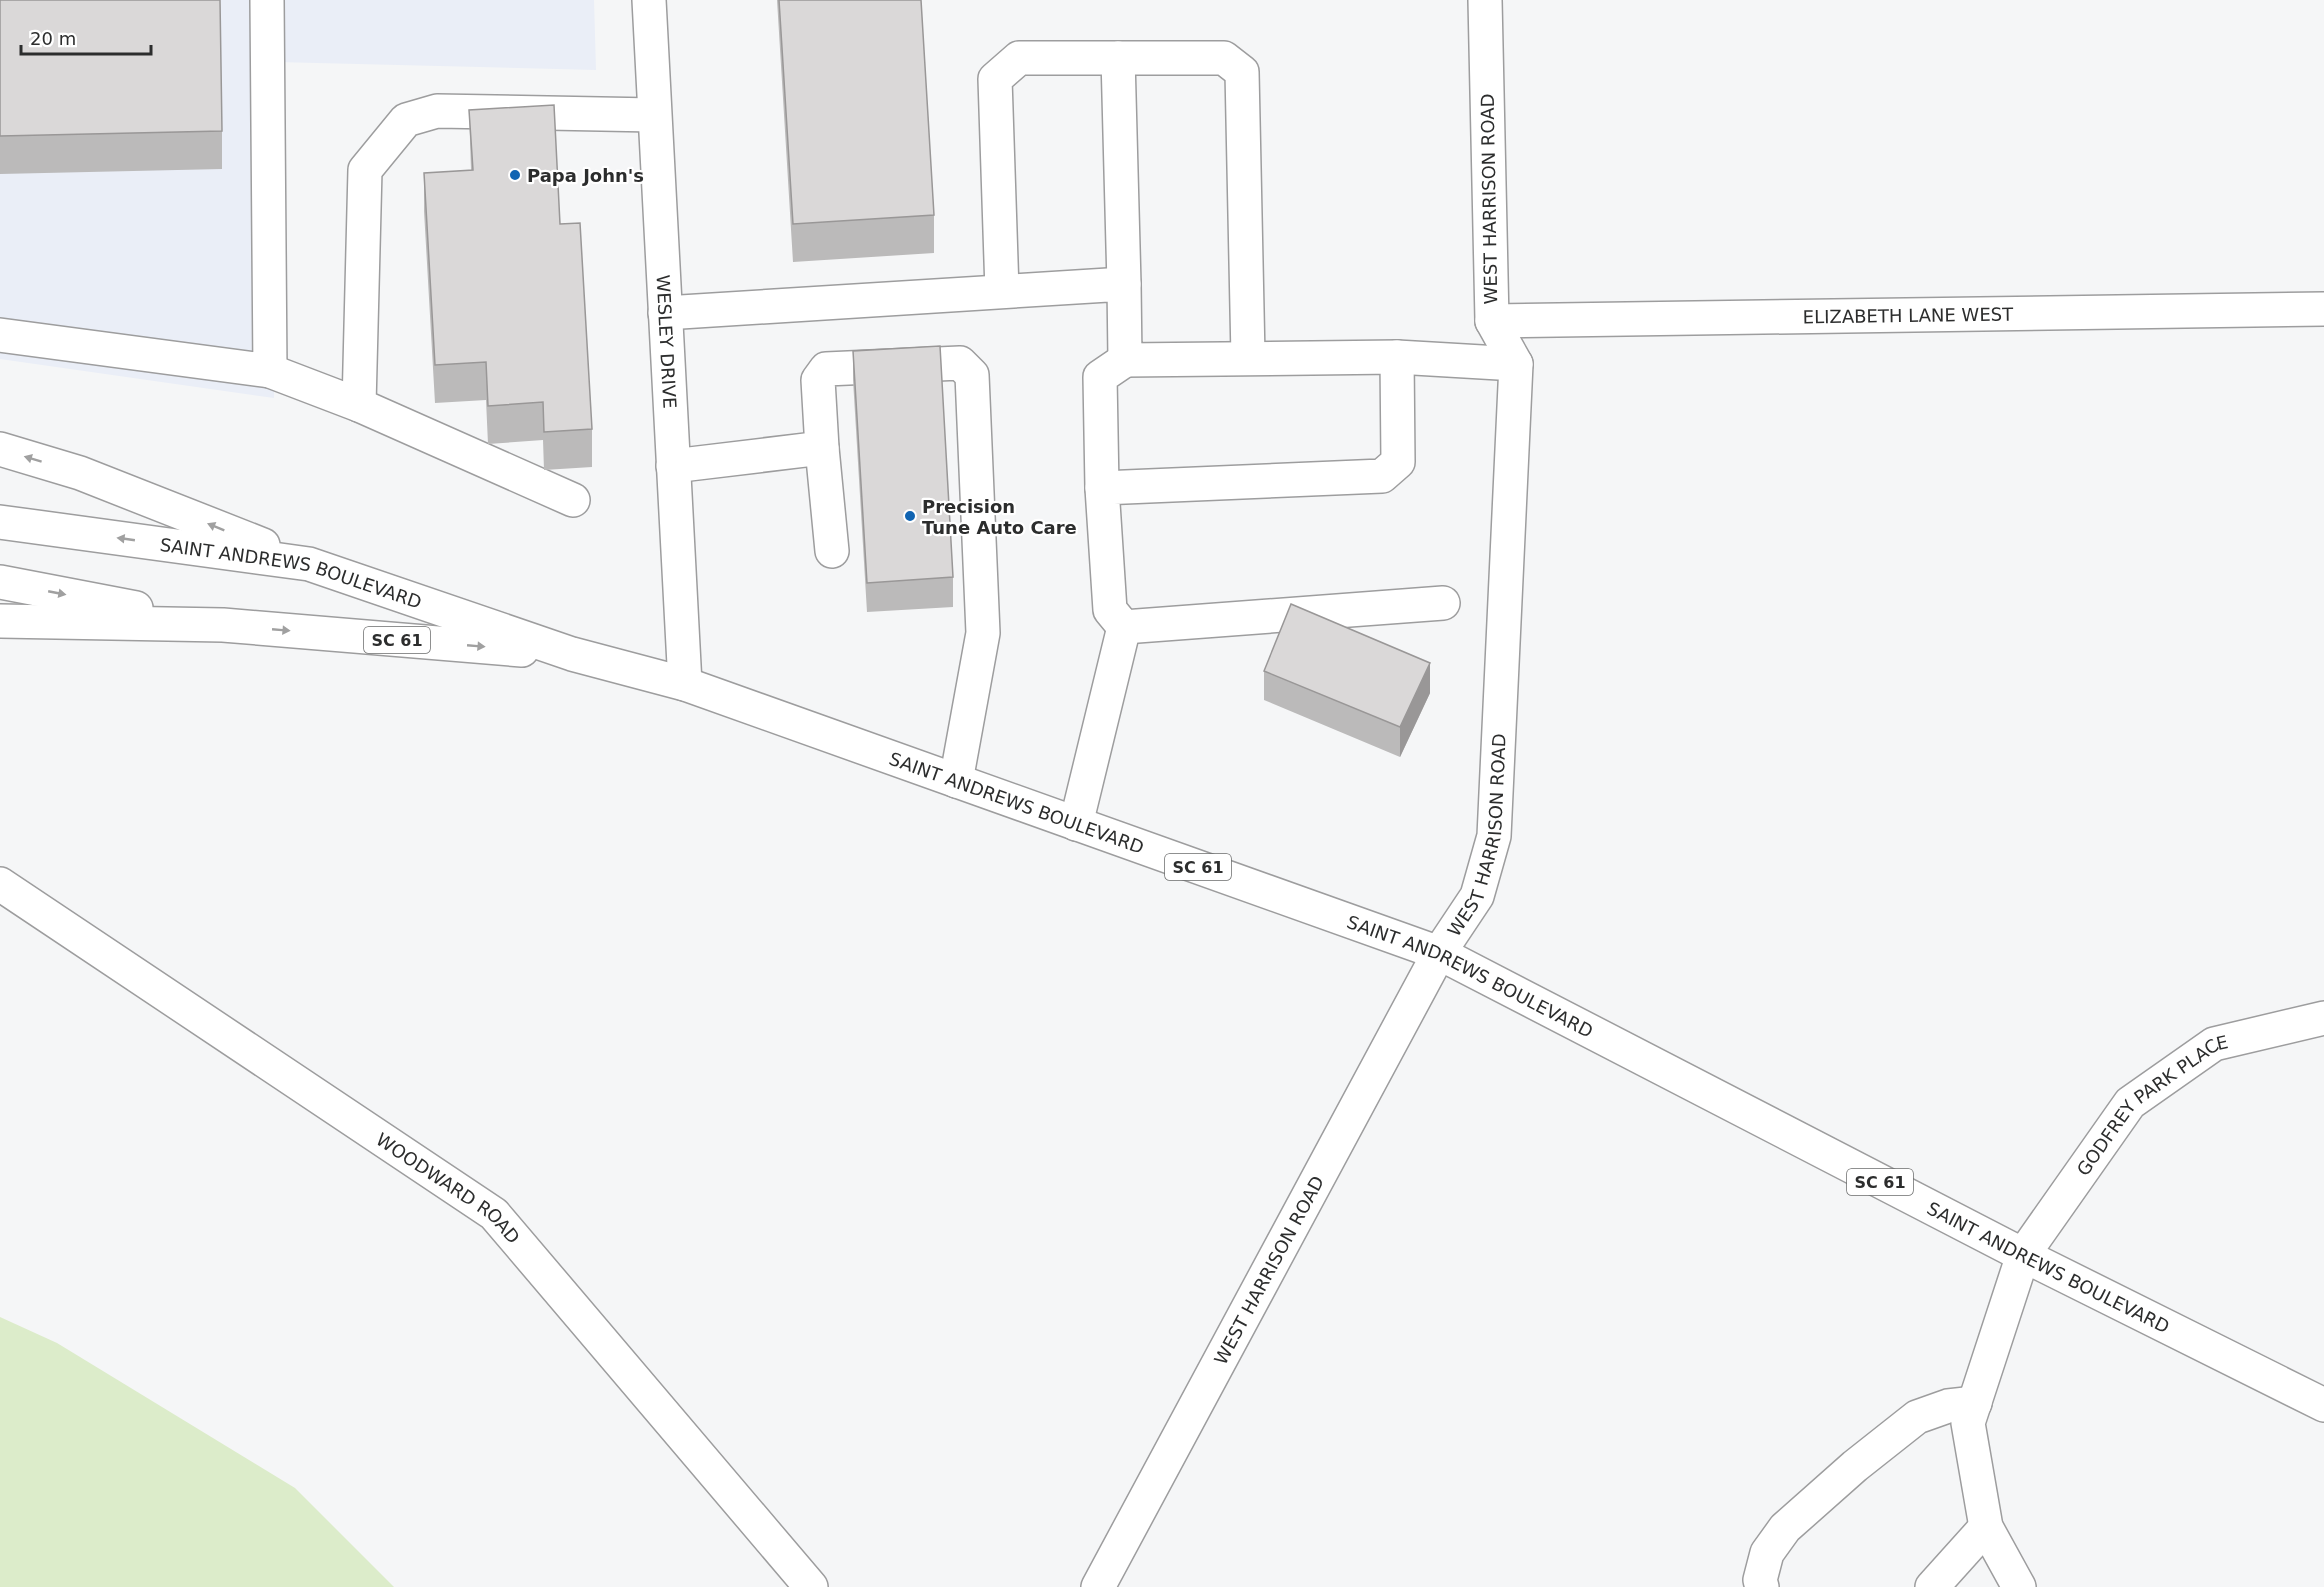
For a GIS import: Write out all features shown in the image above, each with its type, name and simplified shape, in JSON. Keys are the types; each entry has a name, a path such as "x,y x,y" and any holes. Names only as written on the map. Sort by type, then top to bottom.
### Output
{"main road":[{"path":"267,0 270,371"},
{"name":"WESLEY DRIVE","path":"649,0 685,684"},
{"name":"WEST HARRISON ROAD","path":"1098,1587 1439,953 1477,896 1494,837 1516,364 1492,321 1485,0"},
{"path":"1002,291 995,79 1019,58 1224,58 1242,72 1248,357"},
{"path":"1118,58 1125,360"},
{"path":"359,405 365,170 406,120 437,111 654,115"},
{"path":"665,312 1124,284"},
{"name":"ELIZABETH LANE WEST","path":"1492,321 2324,309"},
{"path":"0,334 270,371 359,405 573,500"},
{"path":"1102,489 1382,476 1398,462 1397,357"},
{"path":"1124,627 1110,610 1102,489 1100,377 1125,360 1397,357 1516,364"},
{"path":"832,551 818,380 826,369 960,363 972,375 983,633 956,781"},
{"path":"673,466 822,448"},
{"name":"SC 61","path":"0,449 80,473 309,564"},
{"name":"SAINT ANDREWS BOULEVARD","path":"0,522 309,564 572,654 685,684 1439,953 2023,1256 2324,1405"},
{"name":"SC 61","path":"0,582 223,625"},
{"path":"1124,627 1443,603"},
{"name":"SAINT ANDREWS BOULEVARD","path":"0,621 223,625 572,654"},
{"path":"1076,824 1124,627"},
{"name":"WOODWARD ROAD","path":"0,884 494,1214 811,1587"},
{"name":"GODFREY PARK PLACE","path":"2019,1587 1986,1527 1968,1423 2023,1256 2130,1103 2214,1044 2324,1018"},
{"path":"1762,1587 1760,1580 1767,1553 1785,1528 1855,1466 1917,1417 1948,1406 1975,1403"},
{"path":"1932,1587 1986,1527"}],"shaded area":[{"path":"0,0 594,0 596,70 276,62 280,141 274,398 0,359"}],"green space":[{"path":"0,1317 57,1343 295,1488 394,1587 0,1587"}],"building":[{"path":"0,0 220,0 222,131 0,136"},
{"path":"779,0 921,0 934,215 793,224"},
{"path":"554,105 560,224 580,223 592,429 544,432 543,402 488,406 486,362 435,365 424,173 473,170 469,110"},
{"path":"940,346 953,577 867,583 853,351"},
{"path":"1291,604 1430,663 1400,727 1264,671"}],"place":[{"name":"Papa John's","path":"515,175"},
{"name":"Precision Tune Auto Care","path":"910,516"}]}
